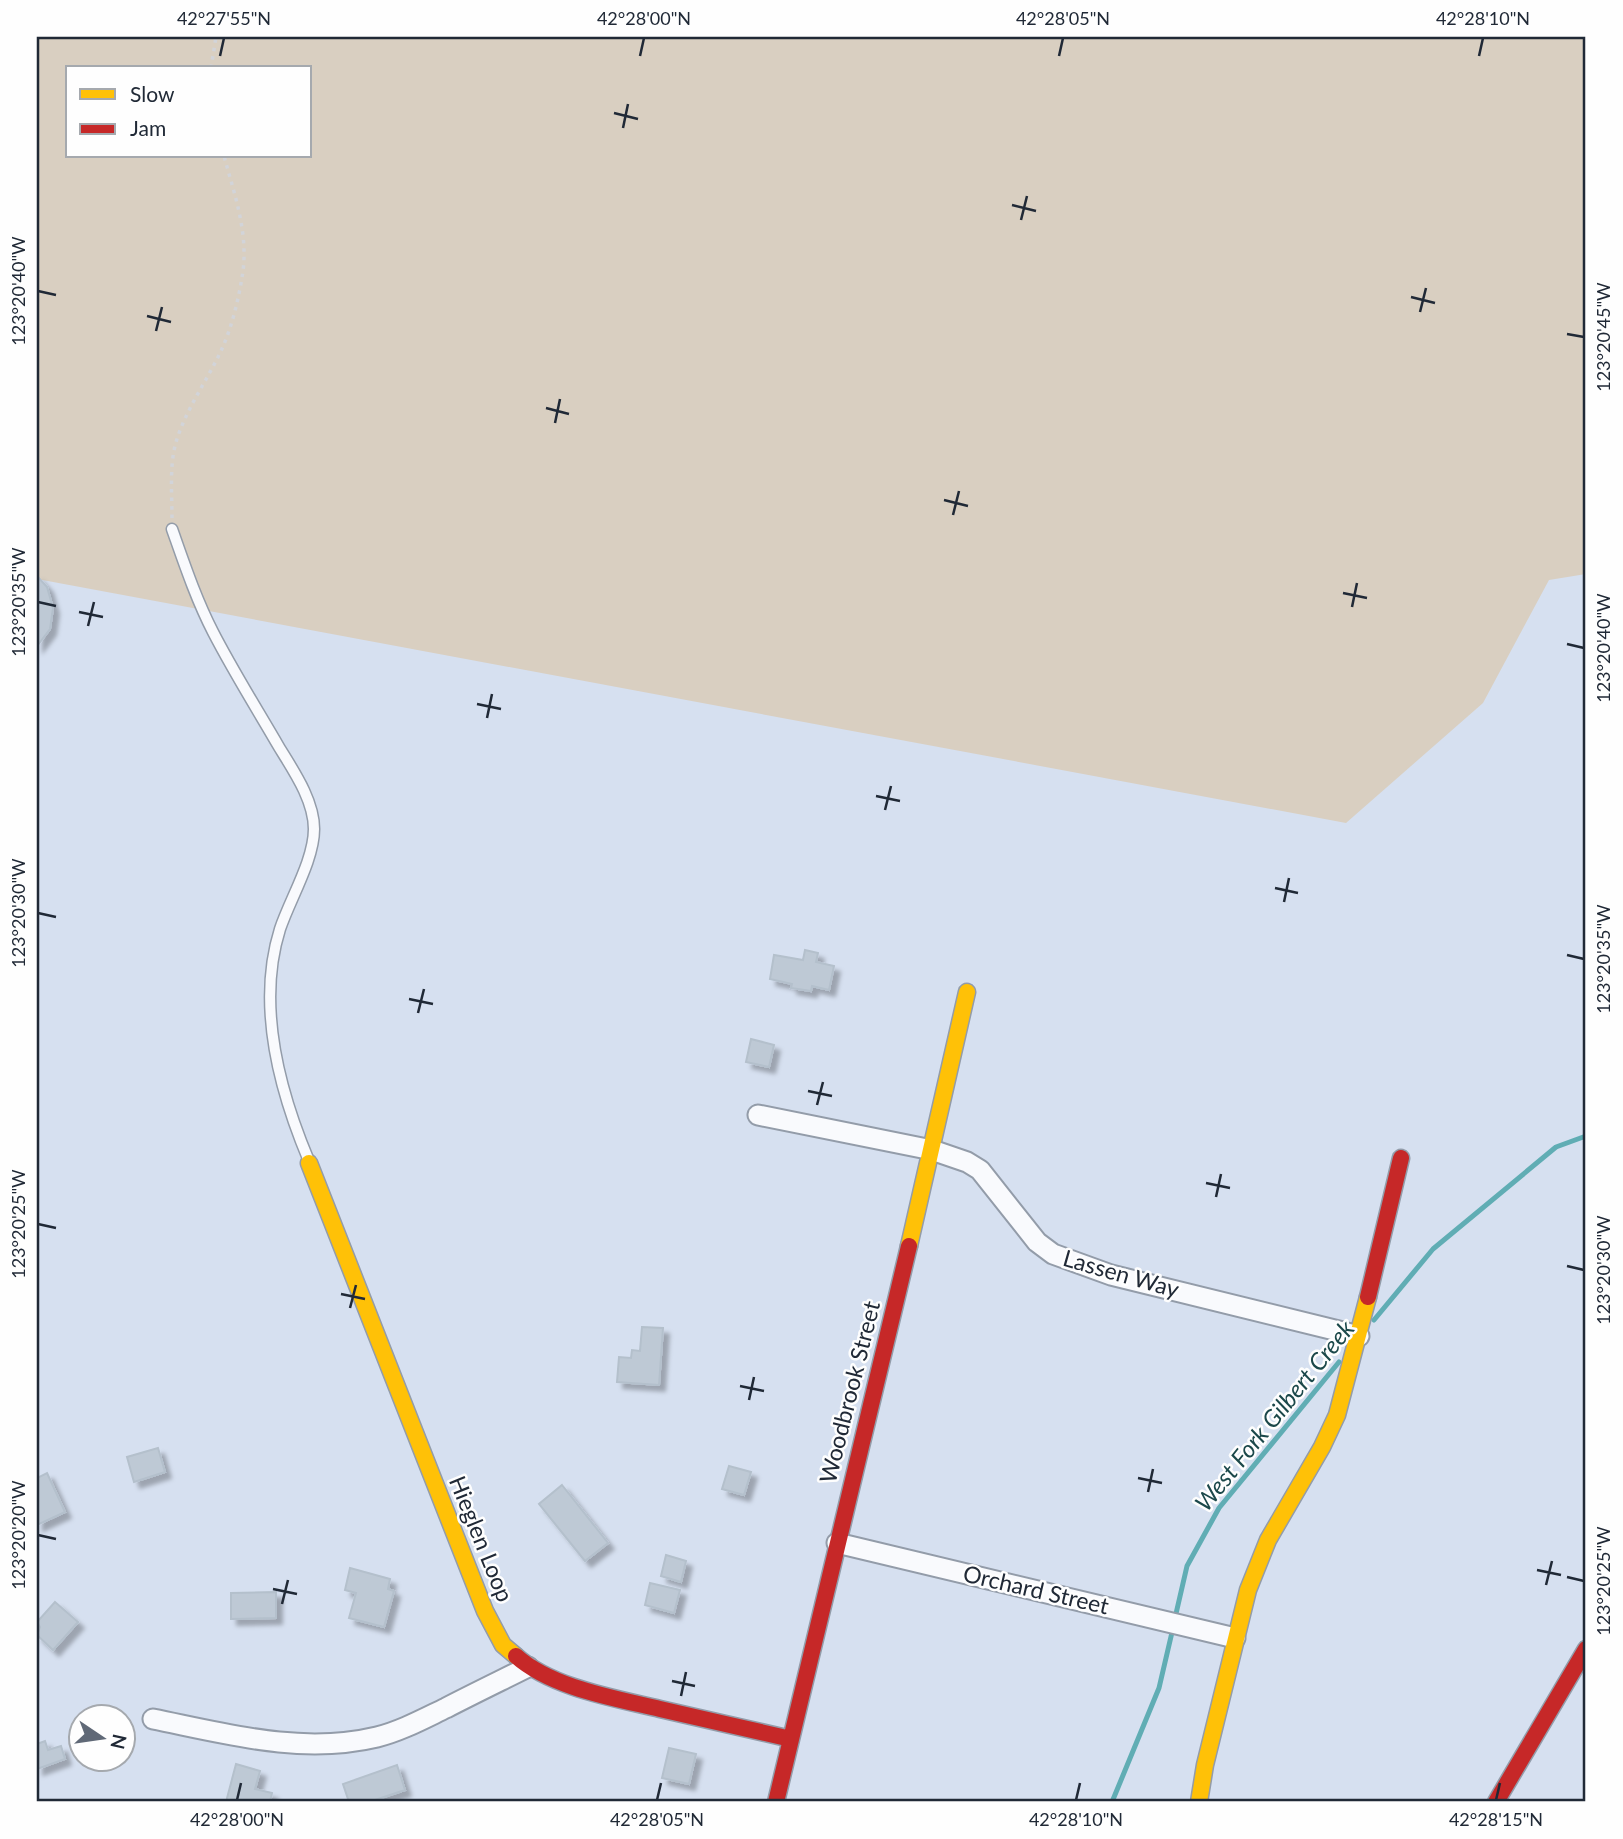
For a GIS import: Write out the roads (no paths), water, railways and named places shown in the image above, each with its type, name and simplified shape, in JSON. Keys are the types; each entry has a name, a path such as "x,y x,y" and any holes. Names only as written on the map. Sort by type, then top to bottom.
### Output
{"street":[{"name":"Woodbrook Street","path":"776,1802 932,1150 967,992"},
{"name":"Lassen Way","path":"758,1115 951,1156 980,1170 1023,1227 1053,1254 1111,1275 1359,1336"},
{"path":"1199,1802 1235,1638 1257,1564 1337,1415 1359,1336 1401,1158"},
{"name":"Hieglen Loop","path":"309,1163 485,1612 503,1645 528,1667 543,1675 602,1695 791,1739"},
{"name":"Orchard Street","path":"836,1543 1235,1638"},
{"path":"1496,1802 1586,1649"},
{"path":"153,1719 266,1741 314,1745 347,1742 377,1737 406,1727 528,1667"}],"lane":[{"path":"172,528 213,632 309,802 314,828 311,848 280,929 273,959 271,991 273,1037 280,1079 309,1163"}],"waterway":[{"name":"West Fork Gilbert Creek","path":"1374,1320 1433,1249 1556,1147 1586,1136"},
{"name":"West Fork Gilbert Creek","path":"1175,1618 1187,1566 1219,1508 1339,1362"},
{"name":"West Fork Gilbert Creek","path":"1112,1802 1159,1688 1173,1628"}]}
